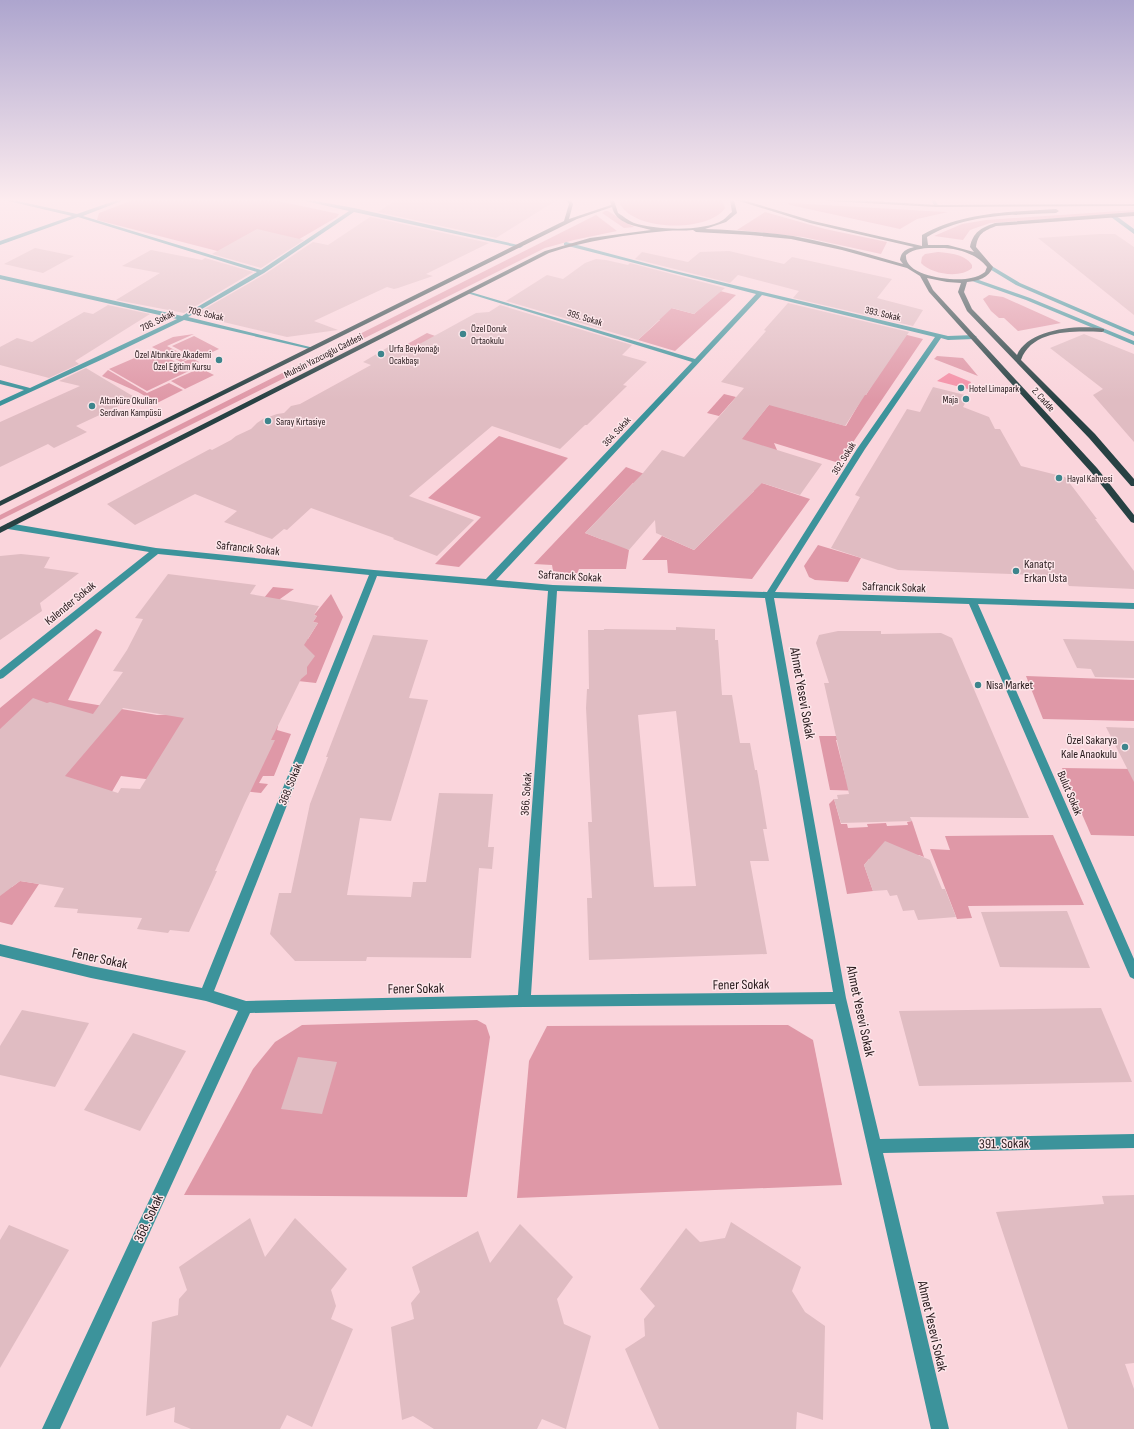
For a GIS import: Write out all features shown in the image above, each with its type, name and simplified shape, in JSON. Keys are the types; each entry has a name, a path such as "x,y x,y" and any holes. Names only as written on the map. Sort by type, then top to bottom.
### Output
{"main road":[{"name":"Muhsin Yazıcıoğlu Caddesi","path":"0,504 478,267"},
{"name":"Muhsin Yazıcıoğlu Caddesi","path":"0,530 518,267"},
{"path":"908,267 922,275 943,280 965,281 974,280 985,276 990,267"},
{"name":"2. Cadde","path":"922,275 930,291 974,337 1094,470 1134,520"},
{"name":"2. Cadde","path":"965,281 961,292 970,310 1092,436 1134,484"},
{"path":"1018,360 1020,352 1027,343 1035,339 1068,330 1102,330"}],"street":[{"path":"245,267 262,272"},
{"name":"706. Sokak","path":"0,404 183,318 270,267"},
{"name":"393. Sokak","path":"654,267 760,294 948,338 974,337"},
{"path":"990,267 1018,284 1134,334"},
{"name":"709. Sokak","path":"0,278 183,318 312,349"},
{"path":"974,280 1028,299 1134,343"},
{"name":"395. Sokak","path":"469,292 695,361"},
{"name":"364. Sokak","path":"488,583 695,361 760,294"},
{"name":"362. Sokak","path":"769,595 861,449 939,336"},
{"path":"0,382 30,390"},
{"name":"Safrancık Sokak","path":"8,526 156,550 374,574 553,588 1134,606"},
{"name":"Kalender Sokak","path":"0,675 156,550"},
{"name":"368. Sokak","path":"206,994 374,574"},
{"name":"366. Sokak","path":"524,1001 553,588"},
{"name":"Ahmet Yesevi Sokak","path":"769,595 840,998 940,1429"},
{"name":"Bulut Sokak","path":"973,602 1134,974"},
{"name":"Fener Sokak","path":"0,950 91,972 206,994 246,1007 524,1001 840,998"},
{"name":"368. Sokak","path":"51,1429 246,1007"},
{"name":"391. Sokak","path":"875,1146 1134,1141"}],"shaded area":[{"path":"493,267 508,267 0,520 0,515"},
{"path":"926,267 972,267 972,268 960,273 946,274"},
{"path":"720,291 736,295 675,351 638,340 660,320 640,314 641,300 694,314"},
{"path":"989,295 1003,297 1061,323 1018,331 1004,318 999,318 991,311 983,299"},
{"path":"856,322 923,339 839,463 774,443 777,450 753,480 810,499 752,579 668,573 667,560 642,560 662,536 694,550 754,491 725,459 783,390 789,410 846,426 860,402 848,391 866,395 881,370"},
{"path":"427,333 473,350 449,365 402,347"},
{"path":"194,334 167,346 190,358 181,362 152,347 173,337"},
{"path":"194,336 219,349 197,359 172,346"},
{"path":"153,350 191,370 147,391 109,369"},
{"path":"937,356 963,358 978,376 934,359"},
{"path":"192,358 199,362 194,365 214,375 185,389 171,381 196,370 183,362"},
{"path":"108,370 147,393 169,383 183,390 157,403 138,392 102,376"},
{"path":"949,373 971,382 968,389 937,381"},
{"path":"724,394 736,397 719,416 707,413"},
{"path":"499,436 568,458 459,567 435,564 481,517 428,498"},
{"path":"626,467 647,475 639,485 633,483 585,533 603,540 606,537 629,550 626,569 579,569 577,574 553,571 552,565 534,564"},
{"path":"818,545 861,558 848,582 815,580 809,577 804,566"},
{"path":"273,587 294,589 280,599 272,610 252,629 308,639 318,623 313,622 317,616 314,615 331,594 343,617 316,683 280,679 240,627"},
{"path":"96,629 102,632 68,700 157,715 184,714 278,726 277,730 291,734 274,776 263,776 259,783 268,784 261,793 121,776 72,861 0,832 0,708"},
{"path":"1026,676 1134,680 1134,721 1043,719"},
{"path":"819,736 847,736 848,740 836,740 846,779 944,793 830,790"},
{"path":"1062,768 1134,769 1134,836 1091,835"},
{"path":"834,799 841,824 847,824 848,828 868,827 867,824 886,823 887,826 908,825 907,822 912,821 924,857 919,855 869,859 864,865 873,891 847,894 829,804"},
{"path":"1053,835 1084,905 968,906 972,918 957,919 930,849 950,850 945,836"},
{"path":"20,881 39,884 12,925 0,922 0,885 12,887"},
{"path":"477,1020 486,1025 490,1037 467,1197 184,1195 253,1069 275,1042 302,1025"},
{"path":"788,1025 813,1040 842,1185 517,1198 529,1061 547,1026"}],"building":[{"path":"16,267 55,267 43,273"},
{"path":"126,267 235,267 253,272 184,313 116,300 160,273"},
{"path":"276,267 441,267 426,274 433,276 394,289 387,287 314,321 338,330 287,337 194,315"},
{"path":"580,267 644,267 725,288 694,314 672,308 638,340 506,301 547,275 563,279"},
{"path":"665,267 836,267 892,279 877,298 923,310 913,326 793,298 799,291 738,275 730,283"},
{"path":"1074,267 1134,267 1134,315"},
{"path":"788,303 909,332 845,426 769,405 742,439 822,464 800,495 762,483 694,550 656,533 655,520 629,550 585,533 643,473 662,450 684,457 744,388 721,382 766,331 764,330"},
{"path":"108,305 150,314 75,361 79,364 49,378 0,365 0,347 17,338 32,342 84,312 93,314"},
{"path":"500,305 632,345 622,355 647,362 623,385 627,386 560,449 492,426 409,496 474,520 437,556 393,539 394,538 311,508 287,530 284,529 272,539 224,522 237,511 195,494 135,525 107,504 210,449 212,450 231,440 251,429 263,419 284,413 291,406 300,404 371,365 363,362 390,346 405,352 476,313 489,312"},
{"path":"1084,334 1134,354 1134,442 1093,395 1103,389 1050,348"},
{"path":"86,368 136,398 76,426 87,432 54,448 48,444 0,467 0,422 80,386 59,381"},
{"path":"933,387 969,396 963,407 989,417 995,429 1000,429 1021,466 1065,477 1134,571 1134,589 1069,586 1064,576 898,570 831,548 860,497 855,495 907,409 920,412"},
{"path":"21,554 50,557 44,568 79,573 40,603 42,611 0,640 0,556"},
{"path":"168,574 256,585 250,594 319,606 314,615 317,616 313,622 318,623 304,645 315,656 307,667 307,674 301,679 271,740 275,740 244,805 215,871 217,871 189,932 170,930 168,933 137,929 142,918 77,913 78,909 54,907 64,888 20,881 0,896 0,729 33,698 47,703 50,702 93,714 123,672 113,671 127,650 143,619 135,618","holes":["123,708 184,718 140,789 121,788 118,793 65,776"]},
{"path":"676,627 715,629 715,640 718,640 722,695 732,695 740,743 750,743 755,770 757,770 767,829 763,829 769,861 750,861 767,954 589,960 587,898 592,898 588,822 592,822 586,708 587,689 589,689 588,630 676,630","holes":["676,711 696,886 654,887 638,715"]},
{"path":"838,631 881,631 881,634 941,633 952,638 1029,818 910,817 912,821 841,823 834,799 838,799 837,795 849,794 824,683 829,683 816,643 819,635"},
{"path":"373,635 428,640 409,698 428,700 391,821 360,818 347,895 411,897 413,882 426,882 439,793 493,794 488,847 494,847 492,869 479,868 471,958 367,957 366,961 295,961 270,934 279,893 291,893 310,804 328,757 326,757"},
{"path":"1063,639 1134,641 1134,678 1095,677 1091,669 1077,668"},
{"name":"Özel Sakarya Kale Anaokulu","path":"1106,727 1134,728 1134,782"},
{"path":"885,841 930,860 942,889 945,889 956,917 918,920 914,910 903,911 897,895 890,896 887,890 873,891 864,865"},
{"path":"1067,911 1090,968 1000,967 981,912"},
{"path":"1101,1008 1132,1082 919,1086 899,1011"},
{"path":"22,1010 89,1023 55,1087 0,1075 0,1046"},
{"path":"133,1033 186,1051 140,1131 84,1110"},
{"path":"298,1057 337,1062 322,1114 281,1109"},
{"path":"1134,1195 1134,1363 1125,1364 1134,1389 1134,1429 1068,1429 996,1212 1104,1204 1102,1196"},
{"path":"250,1218 265,1257 295,1218 347,1269 331,1290 336,1306 331,1319 353,1329 312,1427 287,1415 280,1429 191,1429 174,1422 175,1407 146,1416 152,1322 178,1315 179,1299 187,1290 179,1267"},
{"path":"731,1222 801,1267 792,1291 805,1312 825,1326 823,1420 797,1412 796,1429 659,1429 625,1349 645,1336 644,1319 655,1306 640,1289 686,1228 700,1242 725,1238"},
{"path":"520,1224 573,1277 557,1299 564,1324 591,1336 566,1429 542,1419 537,1429 434,1429 413,1416 402,1420 391,1327 414,1319 411,1303 420,1292 412,1267 478,1231 490,1263"},
{"path":"9,1225 69,1250 0,1368 0,1240"}],"place":[{"name":"Özel Doruk Ortaokulu","path":"463,334"},
{"name":"Urfa Beykonağı Ocakbaşı","path":"381,354"},
{"name":"Özel Altınküre Akademi Özel Eğitim Kursu","path":"219,360"},
{"name":"Hotel Limapark","path":"961,388"},
{"name":"Maja","path":"966,399"},
{"name":"Altınküre Okulları Serdivan Kampüsü","path":"92,406"},
{"name":"Saray Kırtasiye","path":"268,421"},
{"name":"Hayal Kahvesi","path":"1059,478"},
{"name":"Kanatçı Erkan Usta","path":"1016,571"},
{"name":"Nisa Market","path":"978,685"},
{"name":"Özel Sakarya Kale Anaokulu","path":"1125,747"}]}
